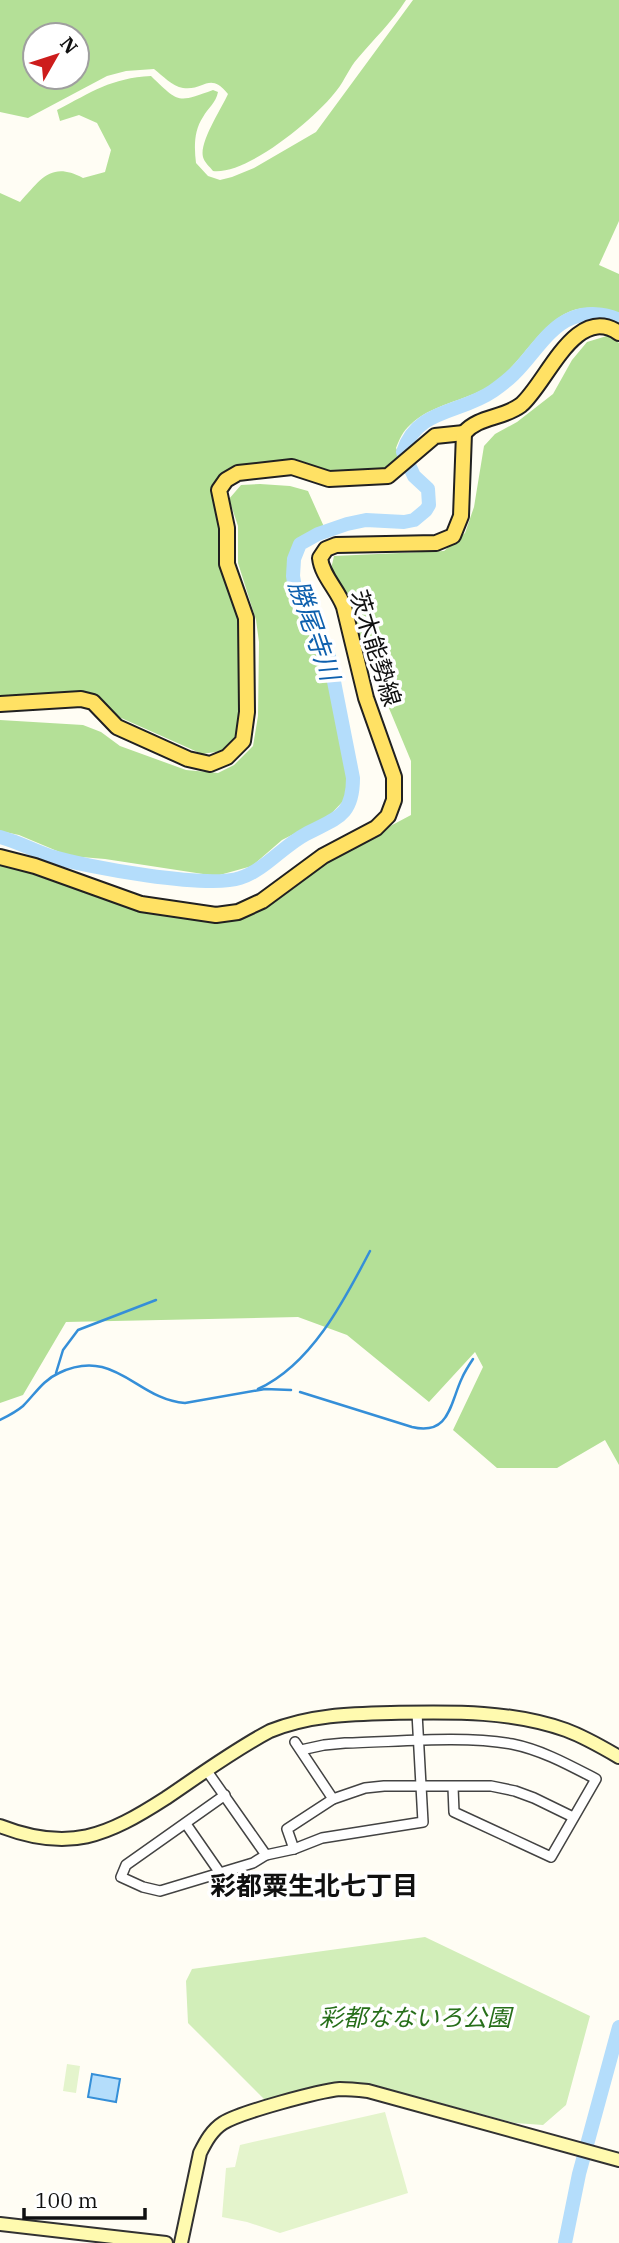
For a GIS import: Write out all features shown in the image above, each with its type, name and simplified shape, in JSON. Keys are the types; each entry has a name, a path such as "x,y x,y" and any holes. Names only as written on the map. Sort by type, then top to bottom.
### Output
{"main road":[{"path":"0,704 81,699 93,702 117,727 188,759 210,764 227,757 243,741 247,712 247,642 246,618 228,564 228,528 219,490 226,480 238,473 292,467 329,479 388,476 435,436 464,433 477,421 505,415 522,404 566,346 581,331 596,326 611,327 619,333"},
{"name":"茨木能勢線","path":"0,857 34,866 141,904 216,915 238,912 262,901 323,856 376,828 388,816 394,800 394,777 366,698 344,607 339,593 321,568 320,558 326,549 336,545 436,544 453,536 461,516 464,433"}],"street":[{"path":"0,1826 27,1836 49,1839 70,1840 108,1832 140,1815 251,1741 294,1721 333,1715 469,1712 536,1721 568,1731 619,1757"},
{"path":"225,1796 126,1865 121,1877 160,1891 253,1863 266,1855 294,1849 321,1838 423,1822 417,1713"},
{"path":"333,1799 298,1746 490,1741 544,1754 596,1779 551,1857 454,1812 453,1787"},
{"path":"207,1771 266,1855"},
{"path":"294,1849 287,1829 333,1799 365,1788 491,1786 515,1790 573,1817"},
{"path":"186,1824 220,1872"},
{"path":"181,2243 200,2153 215,2130 234,2118 341,2089 368,2091 619,2160"},
{"path":"0,2224 166,2243"}],"green space":[{"path":"0,0 406,0 355,62 337,90 314,115 281,142 244,164 228,170 213,171 203,157 204,143 228,94 222,87 211,83 190,88 179,87 154,69 126,71 107,76 91,85 91,21 21,21 21,91 79,91 28,118 0,112"},
{"path":"413,0 619,0 619,221 599,265 619,274 619,313 583,308 559,318 538,336 510,369 488,387 418,418 403,433 396,448 401,459 383,469 327,470 291,461 214,488 213,501 220,529 219,565 238,620 241,715 237,737 222,751 202,754 119,717 96,695 81,691 0,697 0,193 20,202 41,180 55,172 63,171 83,178 105,172 111,150 97,123 79,115 60,121 57,110 102,87 137,77 151,76 173,96 179,98 213,90 218,92 196,133 196,163 208,176 220,180 254,168 316,132"},
{"path":"610,335 619,343 619,1465 605,1440 557,1468 497,1468 453,1430 483,1367 475,1352 429,1402 347,1335 298,1317 66,1322 23,1395 0,1403 0,862 216,919 411,815 411,761 331,569 334,556 444,551 465,533 474,507 484,446 495,434 517,422 553,394 572,360 587,342"},
{"path":"241,485 290,486 308,491 325,529 312,532 293,547 288,561 287,578 299,612 325,659 347,766 347,797 329,816 282,840 252,866 216,876 69,856 19,835 0,831 0,720 83,725 101,732 120,746 186,770 218,773 234,765 253,746 258,716 259,642 256,620 238,563 238,526 229,499"},
{"name":"彩都なないろ公園","path":"425,1937 590,2016 566,2105 543,2125 515,2123 369,2084 330,2085 265,2100 188,2023 186,1981 192,1969"},
{"path":"67,2064 80,2066 76,2093 63,2091"},
{"path":"385,2112 408,2193 280,2233 222,2217 226,2168 235,2167 240,2145"}],"water":[{"path":"92,2074 120,2079 116,2102 88,2097"}],"waterway":[{"name":"勝尾寺川","path":"0,837 50,856 90,866 175,879 224,881 249,874 298,839 341,815 350,801 353,778 329,656 295,588 294,559 300,544 318,534 347,524 366,520 414,520 429,505 428,489 414,476 403,452 418,427 429,419 496,389 514,374 563,322 590,314 619,320"},
{"path":"258,1389 277,1378 310,1348 337,1310 370,1251"},
{"path":"56,1373 63,1350 78,1330 156,1300"},
{"path":"300,1392 425,1429 434,1427 447,1415 463,1375 473,1359"},
{"path":"0,1420 23,1406 53,1376 79,1366 96,1366 111,1370 168,1400 185,1403 265,1389 291,1390"},
{"path":"565,2243 579,2174 619,2027"}],"district":[{"name":"彩都粟生北七丁目","path":"314,1885"}]}
